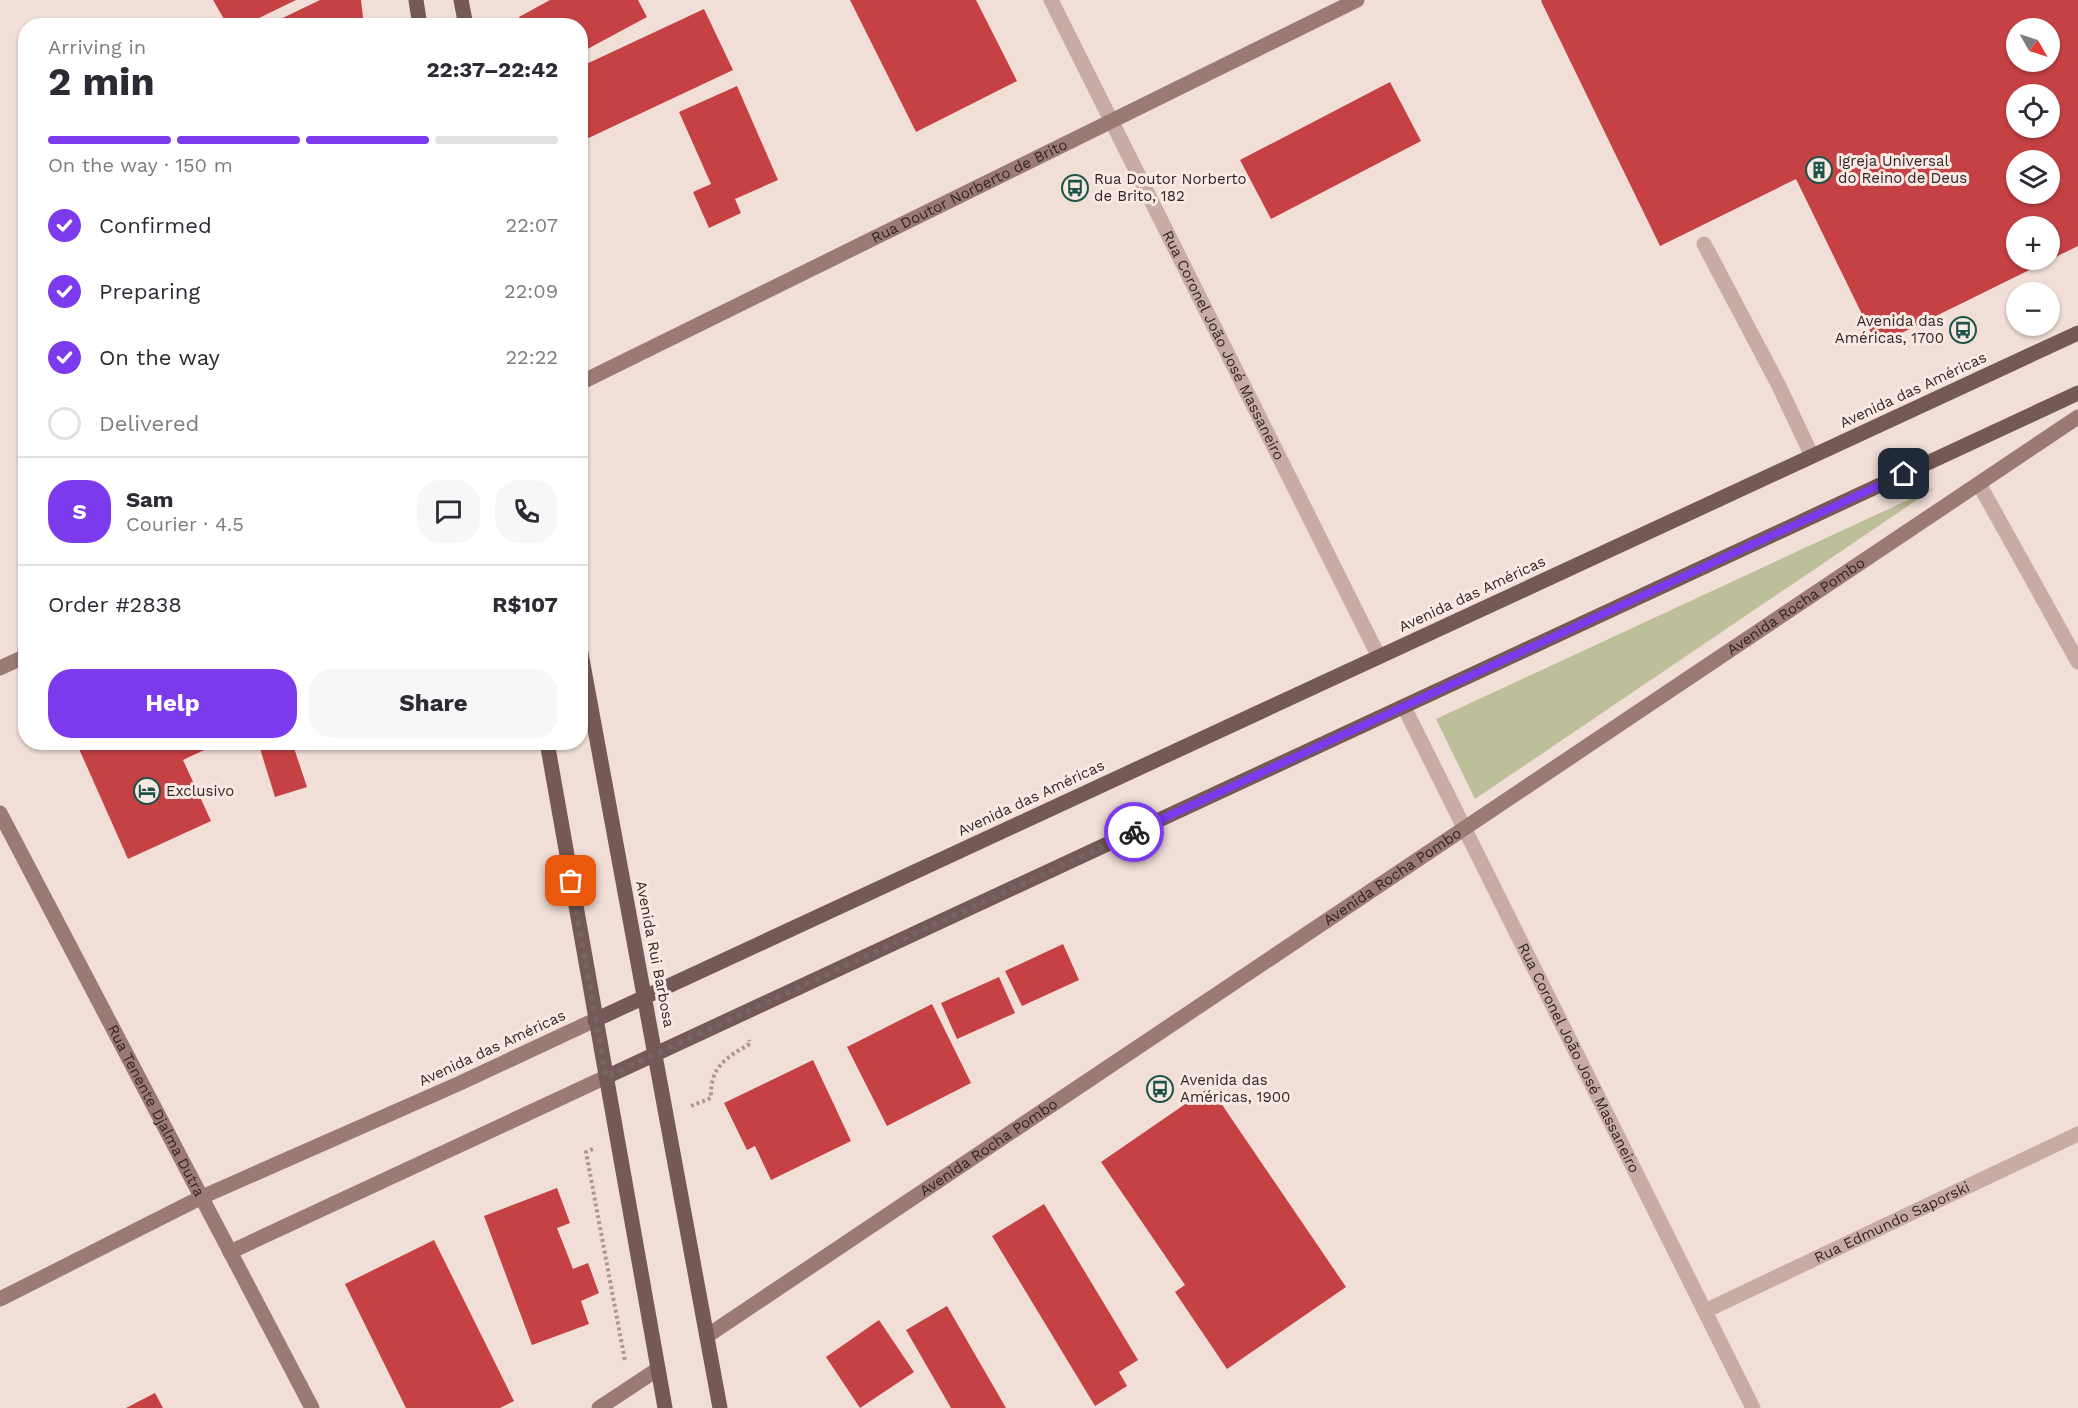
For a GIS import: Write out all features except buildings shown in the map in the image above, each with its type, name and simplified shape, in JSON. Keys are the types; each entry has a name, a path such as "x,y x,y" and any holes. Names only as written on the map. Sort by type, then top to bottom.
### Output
{"main road":[{"path":"416,0 419,18"},
{"path":"461,0 464,18"},
{"name":"Rua Doutor Norberto de Brito","path":"588,378 1357,0"},
{"name":"Avenida das Américas","path":"0,1299 202,1197 458,1084 2078,333"},
{"path":"230,1252 2078,393"},
{"name":"Avenida Rocha Pombo","path":"707,1336 2078,417"},
{"path":"0,668 18,660"},
{"name":"Avenida Rui Barbosa","path":"588,691 720,1408"},
{"path":"548,750 665,1408"},
{"name":"Rua Tenente Djalma Dutra","path":"0,813 312,1408"},
{"path":"599,1408 658,1369"}],"street":[{"name":"Rua Coronel João José Massaneiro","path":"1052,0 1379,657"},
{"path":"1704,244 1778,384 1812,456"},
{"path":"1979,484 2078,662"},
{"name":"Rua Coronel João José Massaneiro","path":"1404,707 1753,1408"},
{"name":"Rua Edmundo Saporski","path":"1705,1311 2078,1134"}],"path":[{"path":"711,1098 711,1082 718,1068 731,1054 750,1044"},
{"path":"586,1152 619,1333"}],"green space":[{"path":"1936,487 1475,799 1436,719"}],"way so far":[{"path":"571,881 606,1077 1134,832"}],"place":[{"name":"Igreja Universal do Reino de Deus","path":"1819,170"},
{"name":"Rua Doutor Norberto de Brito, 182","path":"1075,188"},
{"name":"Avenida das Américas, 1700","path":"1963,330"},
{"name":"Exclusivo","path":"147,791"},
{"name":"Avenida das Américas, 1900","path":"1160,1089"}],"route":[{"path":"1134,832 1904,474"}]}
